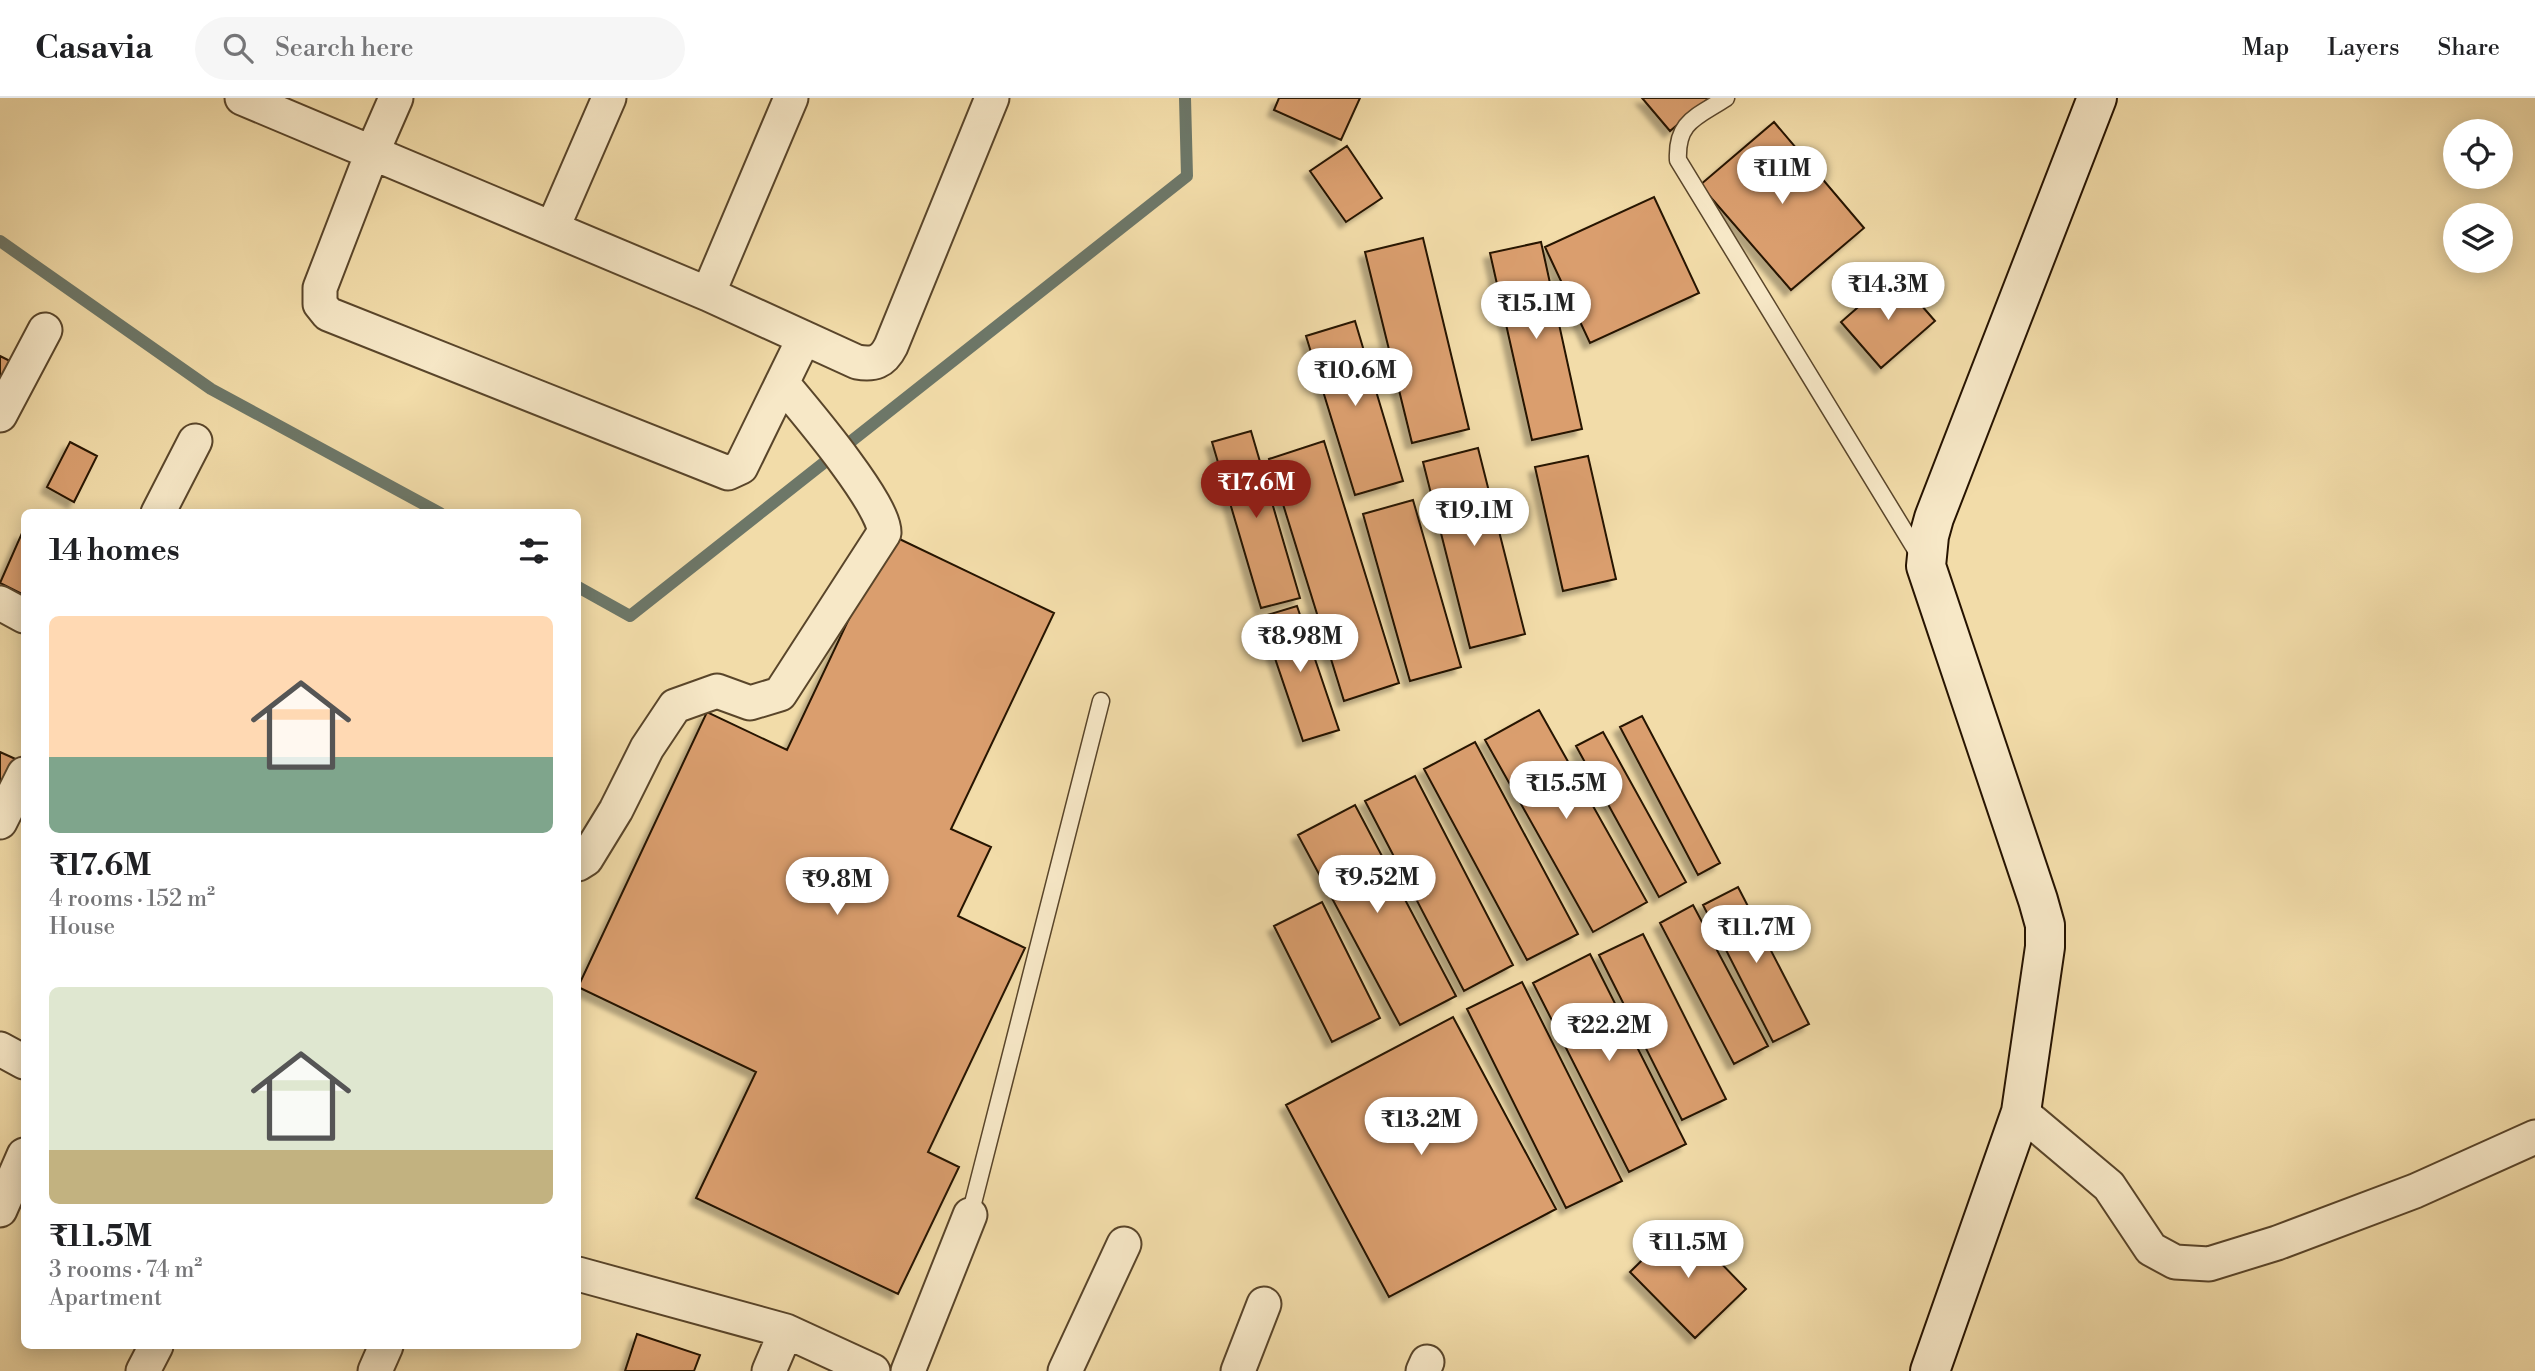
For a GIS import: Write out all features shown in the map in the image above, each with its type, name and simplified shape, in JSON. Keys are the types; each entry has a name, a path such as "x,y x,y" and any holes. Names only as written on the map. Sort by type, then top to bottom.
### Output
{"street":[{"path":"242,98 553,227 857,362 870,365 886,356 992,98"},
{"path":"396,98 320,288 320,303 328,314 728,473 741,467 804,338"},
{"path":"553,227 609,98"},
{"path":"708,294 791,98"},
{"path":"1930,1371 2021,1112 2045,947 2045,925 1926,566 1929,536 2097,98"},
{"path":"0,415 46,330"},
{"path":"581,862 586,859 610,820 647,748 675,706 716,691 750,703 780,694 884,530 879,515 853,473 782,383"},
{"path":"160,509 195,441"},
{"path":"0,603 21,615"},
{"path":"0,822 21,780"},
{"path":"0,1049 21,1060"},
{"path":"2021,1112 2109,1186 2151,1249 2175,1262 2209,1264 2277,1243 2415,1191 2535,1137"},
{"path":"0,1210 21,1162"},
{"path":"908,1371 970,1215"},
{"path":"1065,1371 1124,1244"},
{"path":"581,1275 786,1331 873,1371"},
{"path":"1238,1371 1264,1304"},
{"path":"769,1371 786,1331"},
{"path":"143,1371 154,1349"},
{"path":"375,1371 385,1349"}],"lane":[{"path":"1726,98 1686,123 1678,144 1678,160 1926,566"},
{"path":"970,1215 1101,701"}],"building":[{"path":"1279,98 1360,98 1341,140 1274,110"},
{"path":"1642,98 1709,98 1670,131"},
{"path":"1774,122 1864,228 1791,290 1700,185"},
{"path":"1347,146 1382,198 1346,222 1310,171"},
{"path":"1654,197 1699,293 1590,343 1545,247"},
{"path":"1423,238 1469,429 1412,443 1365,252"},
{"path":"1541,242 1582,429 1532,440 1490,253"},
{"path":"1895,275 1935,321 1881,368 1841,322"},
{"path":"1355,321 1403,481 1355,495 1306,336"},
{"path":"0,356 12,362 0,385"},
{"path":"1251,431 1300,598 1261,608 1212,442"},
{"path":"1324,441 1399,683 1344,701 1269,459"},
{"path":"70,442 97,456 74,502 47,487"},
{"path":"1478,448 1525,634 1470,648 1423,462"},
{"path":"1588,456 1616,579 1563,591 1535,467"},
{"path":"1413,500 1461,667 1410,681 1363,514"},
{"path":"889,534 1054,613 951,829 991,847 958,916 1025,948 928,1152 959,1167 898,1294 696,1198 756,1072 581,988 581,981 707,712 787,750"},
{"path":"21,535 21,594 0,583"},
{"path":"1297,606 1339,730 1303,741 1261,617"},
{"path":"1539,710 1647,902 1593,932 1485,740"},
{"path":"1642,716 1720,863 1698,875 1620,727"},
{"path":"1603,732 1686,882 1659,897 1576,746"},
{"path":"1475,742 1578,934 1527,960 1424,769"},
{"path":"0,752 20,761 0,794"},
{"path":"1415,776 1513,965 1464,991 1365,801"},
{"path":"1355,805 1456,996 1400,1025 1298,835"},
{"path":"1738,887 1809,1024 1773,1042 1703,905"},
{"path":"1322,902 1380,1018 1332,1042 1274,926"},
{"path":"1693,905 1768,1046 1734,1064 1660,923"},
{"path":"1643,934 1726,1099 1682,1120 1599,955"},
{"path":"1590,954 1686,1144 1629,1172 1533,983"},
{"path":"1522,982 1622,1181 1566,1208 1467,1009"},
{"path":"1453,1017 1556,1209 1389,1297 1286,1105"},
{"path":"1681,1222 1746,1289 1695,1338 1630,1272"},
{"path":"637,1334 700,1355 694,1371 625,1371"}],"waterway":[{"path":"581,589 630,616 1187,176 1185,98"},
{"path":"0,241 211,389 433,509"}]}
